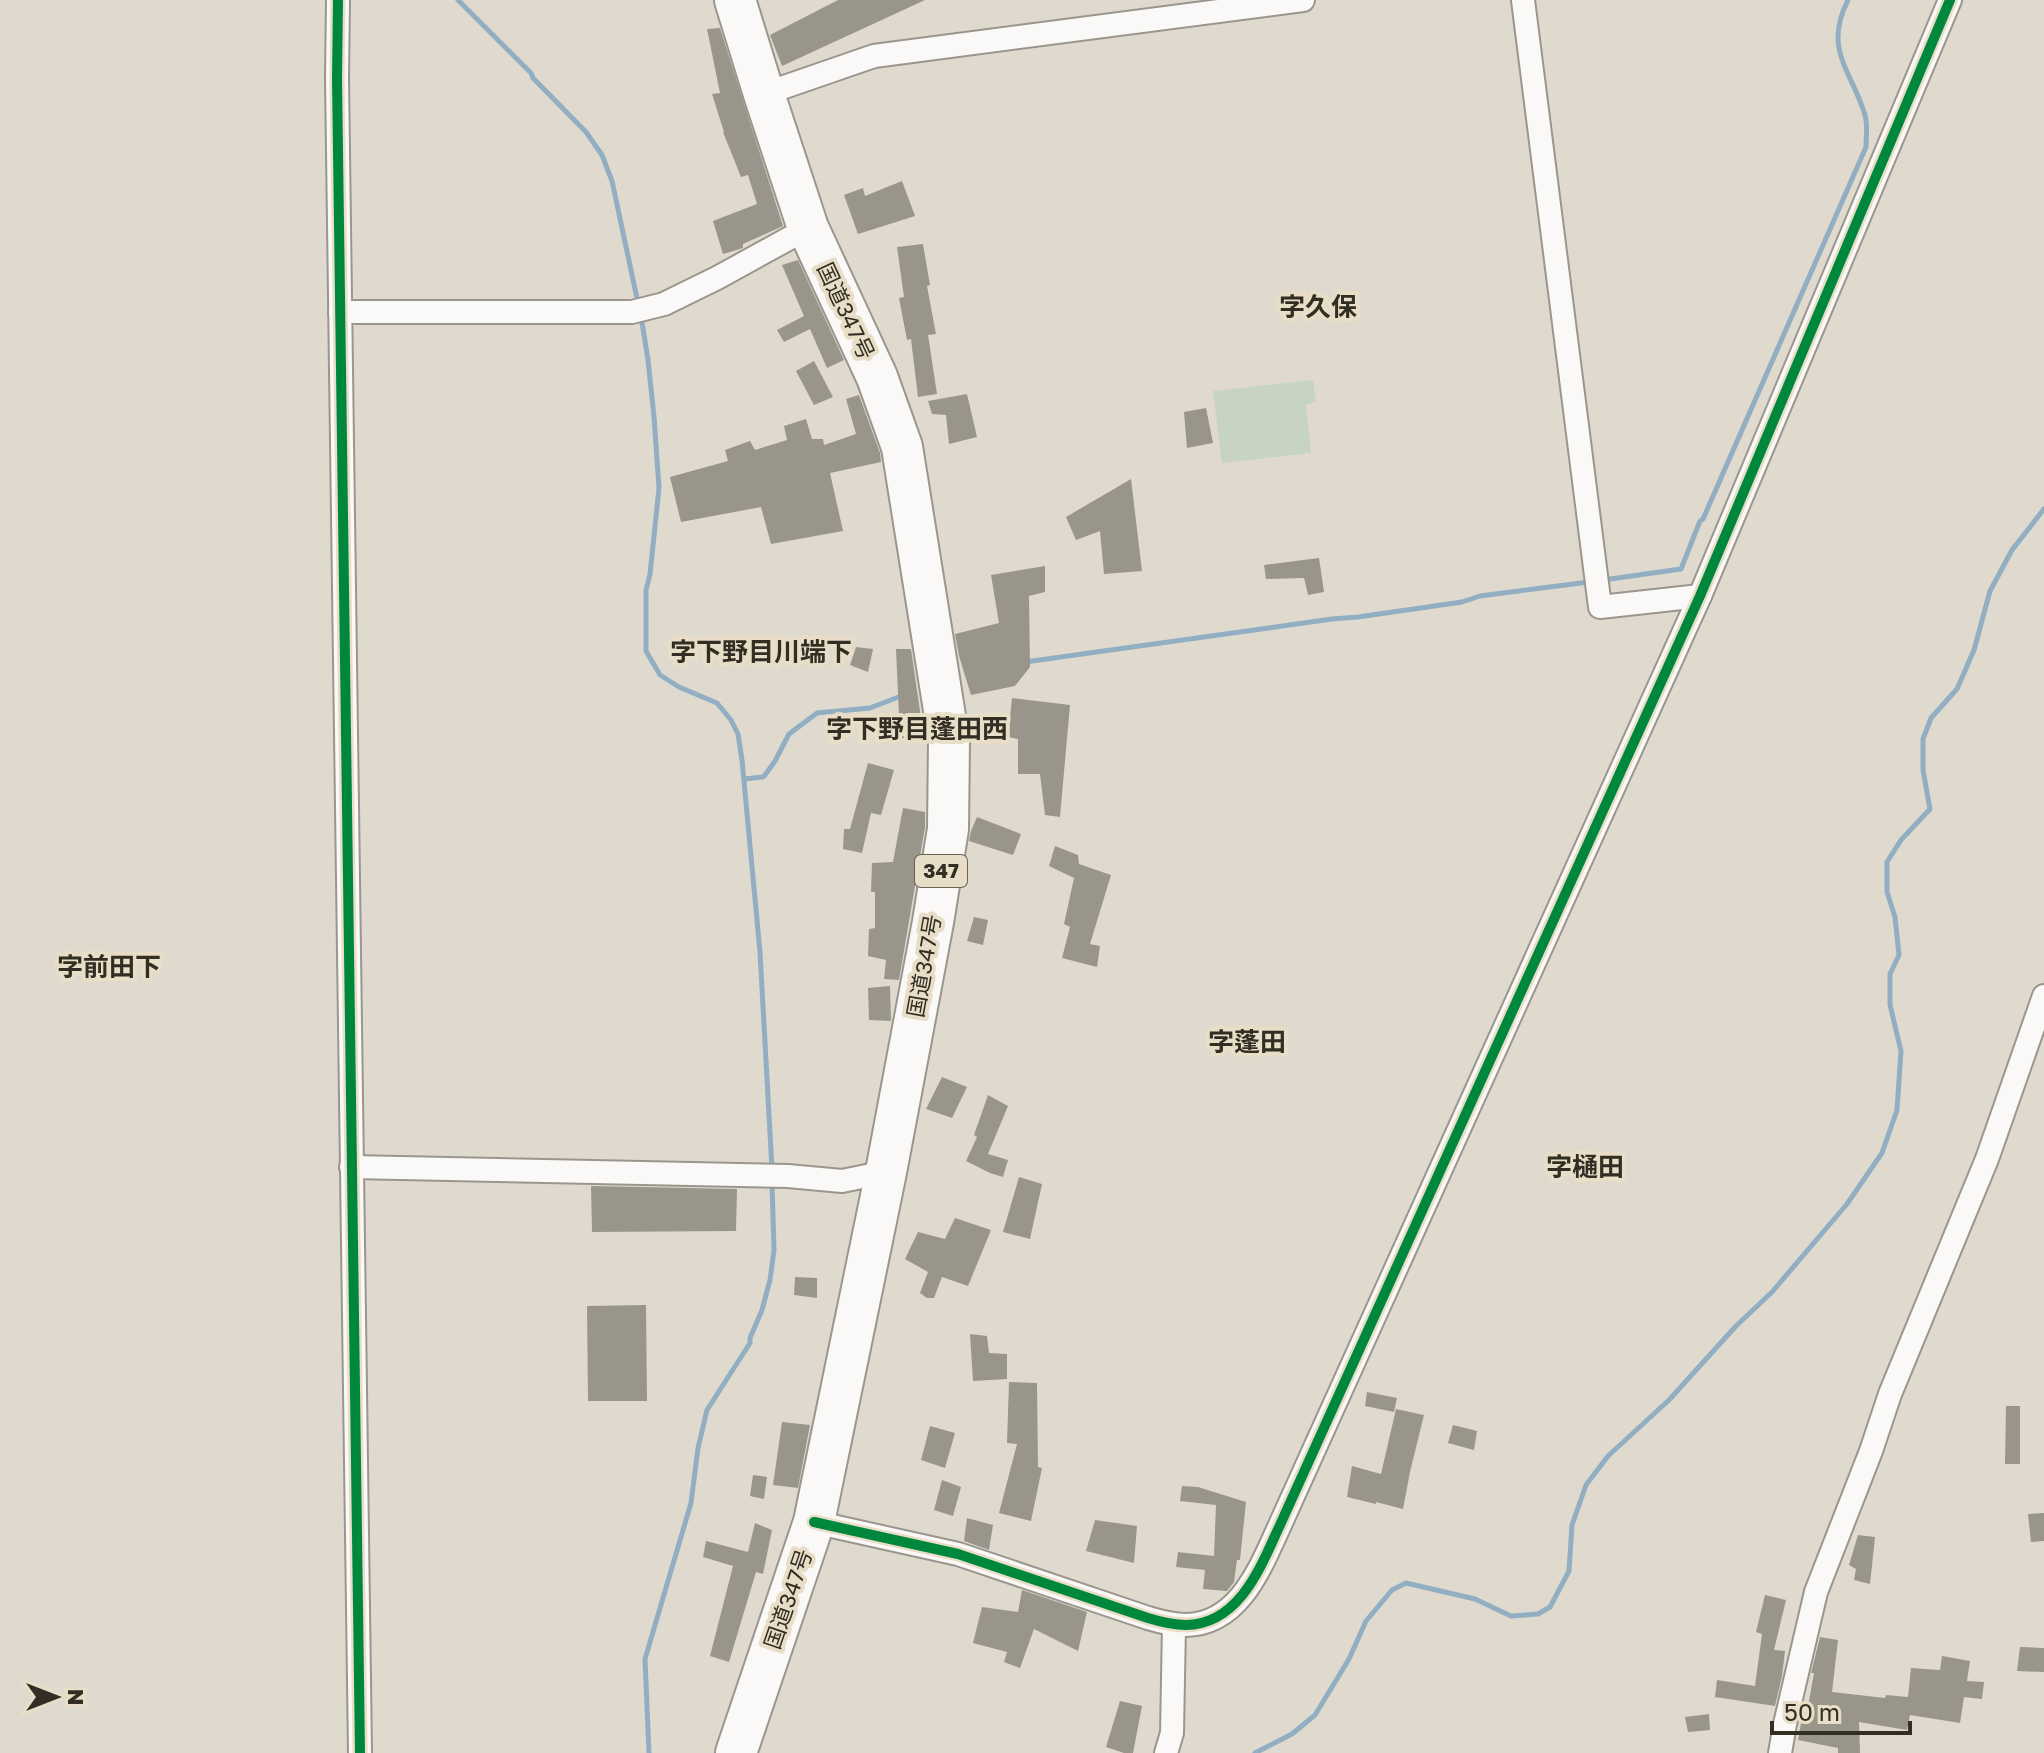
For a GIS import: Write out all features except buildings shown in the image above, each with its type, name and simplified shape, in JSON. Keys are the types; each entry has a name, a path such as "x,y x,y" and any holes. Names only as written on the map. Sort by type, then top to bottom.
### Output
{"highway":[{"name":"国道347号","path":"735,0 808,228 877,377 902,447 949,741 948,829 886,1172 814,1522 736,1753"}],"street":[{"path":"338,0 360,1753"},
{"path":"764,94 874,56 1303,0"},
{"path":"1523,0 1600,607 1700,596"},
{"path":"814,1522 958,1554 1174,1625 1198,1624 1217,1616 1245,1593 1258,1572 1403,1256 1700,596 1950,0"},
{"path":"340,312 640,310 664,304 808,228"},
{"path":"1780,1753 1816,1592 1890,1394 1987,1159 2044,996"},
{"path":"351,1167 788,1176 842,1181 886,1172"},
{"path":"1166,1753 1172,1733 1174,1625"}],"green space":[{"path":"1313,380 1316,402 1306,405 1311,453 1222,463 1213,391"}],"waterway":[{"path":"458,0 586,132 602,155 612,181 638,303"},
{"path":"1603,580 1681,569 1866,147 1865,115 1839,46 1841,17 1848,0"},
{"path":"641,316 654,417 659,488 646,590 646,651 660,675 717,703 738,734 760,952 772,1169"},
{"path":"1255,1753 1292,1734 1315,1715 1349,1659 1366,1621 1392,1590 1406,1583 1475,1599 1511,1616 1538,1614 1550,1607 1569,1571 1572,1525 1586,1485 1608,1456 1669,1400 1736,1326 1772,1292 1847,1204 1882,1153 1897,1110 1901,1051 1890,1005 1890,974 1899,955 1895,917 1887,892 1887,862 1901,840 1930,809 1923,770 1923,739 1931,718 1957,689 1974,650 1990,591 2012,550 2044,509"},
{"path":"1025,662 1589,582"},
{"path":"744,779 763,777 789,734 817,713 870,708 901,696"},
{"path":"649,1753 645,1659 691,1503 698,1448 707,1410 750,1343 762,1310 774,1250 772,1183"}],"cycle path":[{"path":"338,0 360,1753"},
{"path":"814,1522 958,1554 1172,1624 1205,1622 1221,1615 1246,1590 1273,1541 1700,596 1950,0"}],"district":[{"name":"字久保","path":"1318,307"},
{"name":"字下野目川端下","path":"761,652"},
{"name":"字下野目蓬田西","path":"917,729"},
{"name":"字前田下","path":"109,967"},
{"name":"字蓬田","path":"1247,1042"},
{"name":"字樋田","path":"1585,1167"}]}
